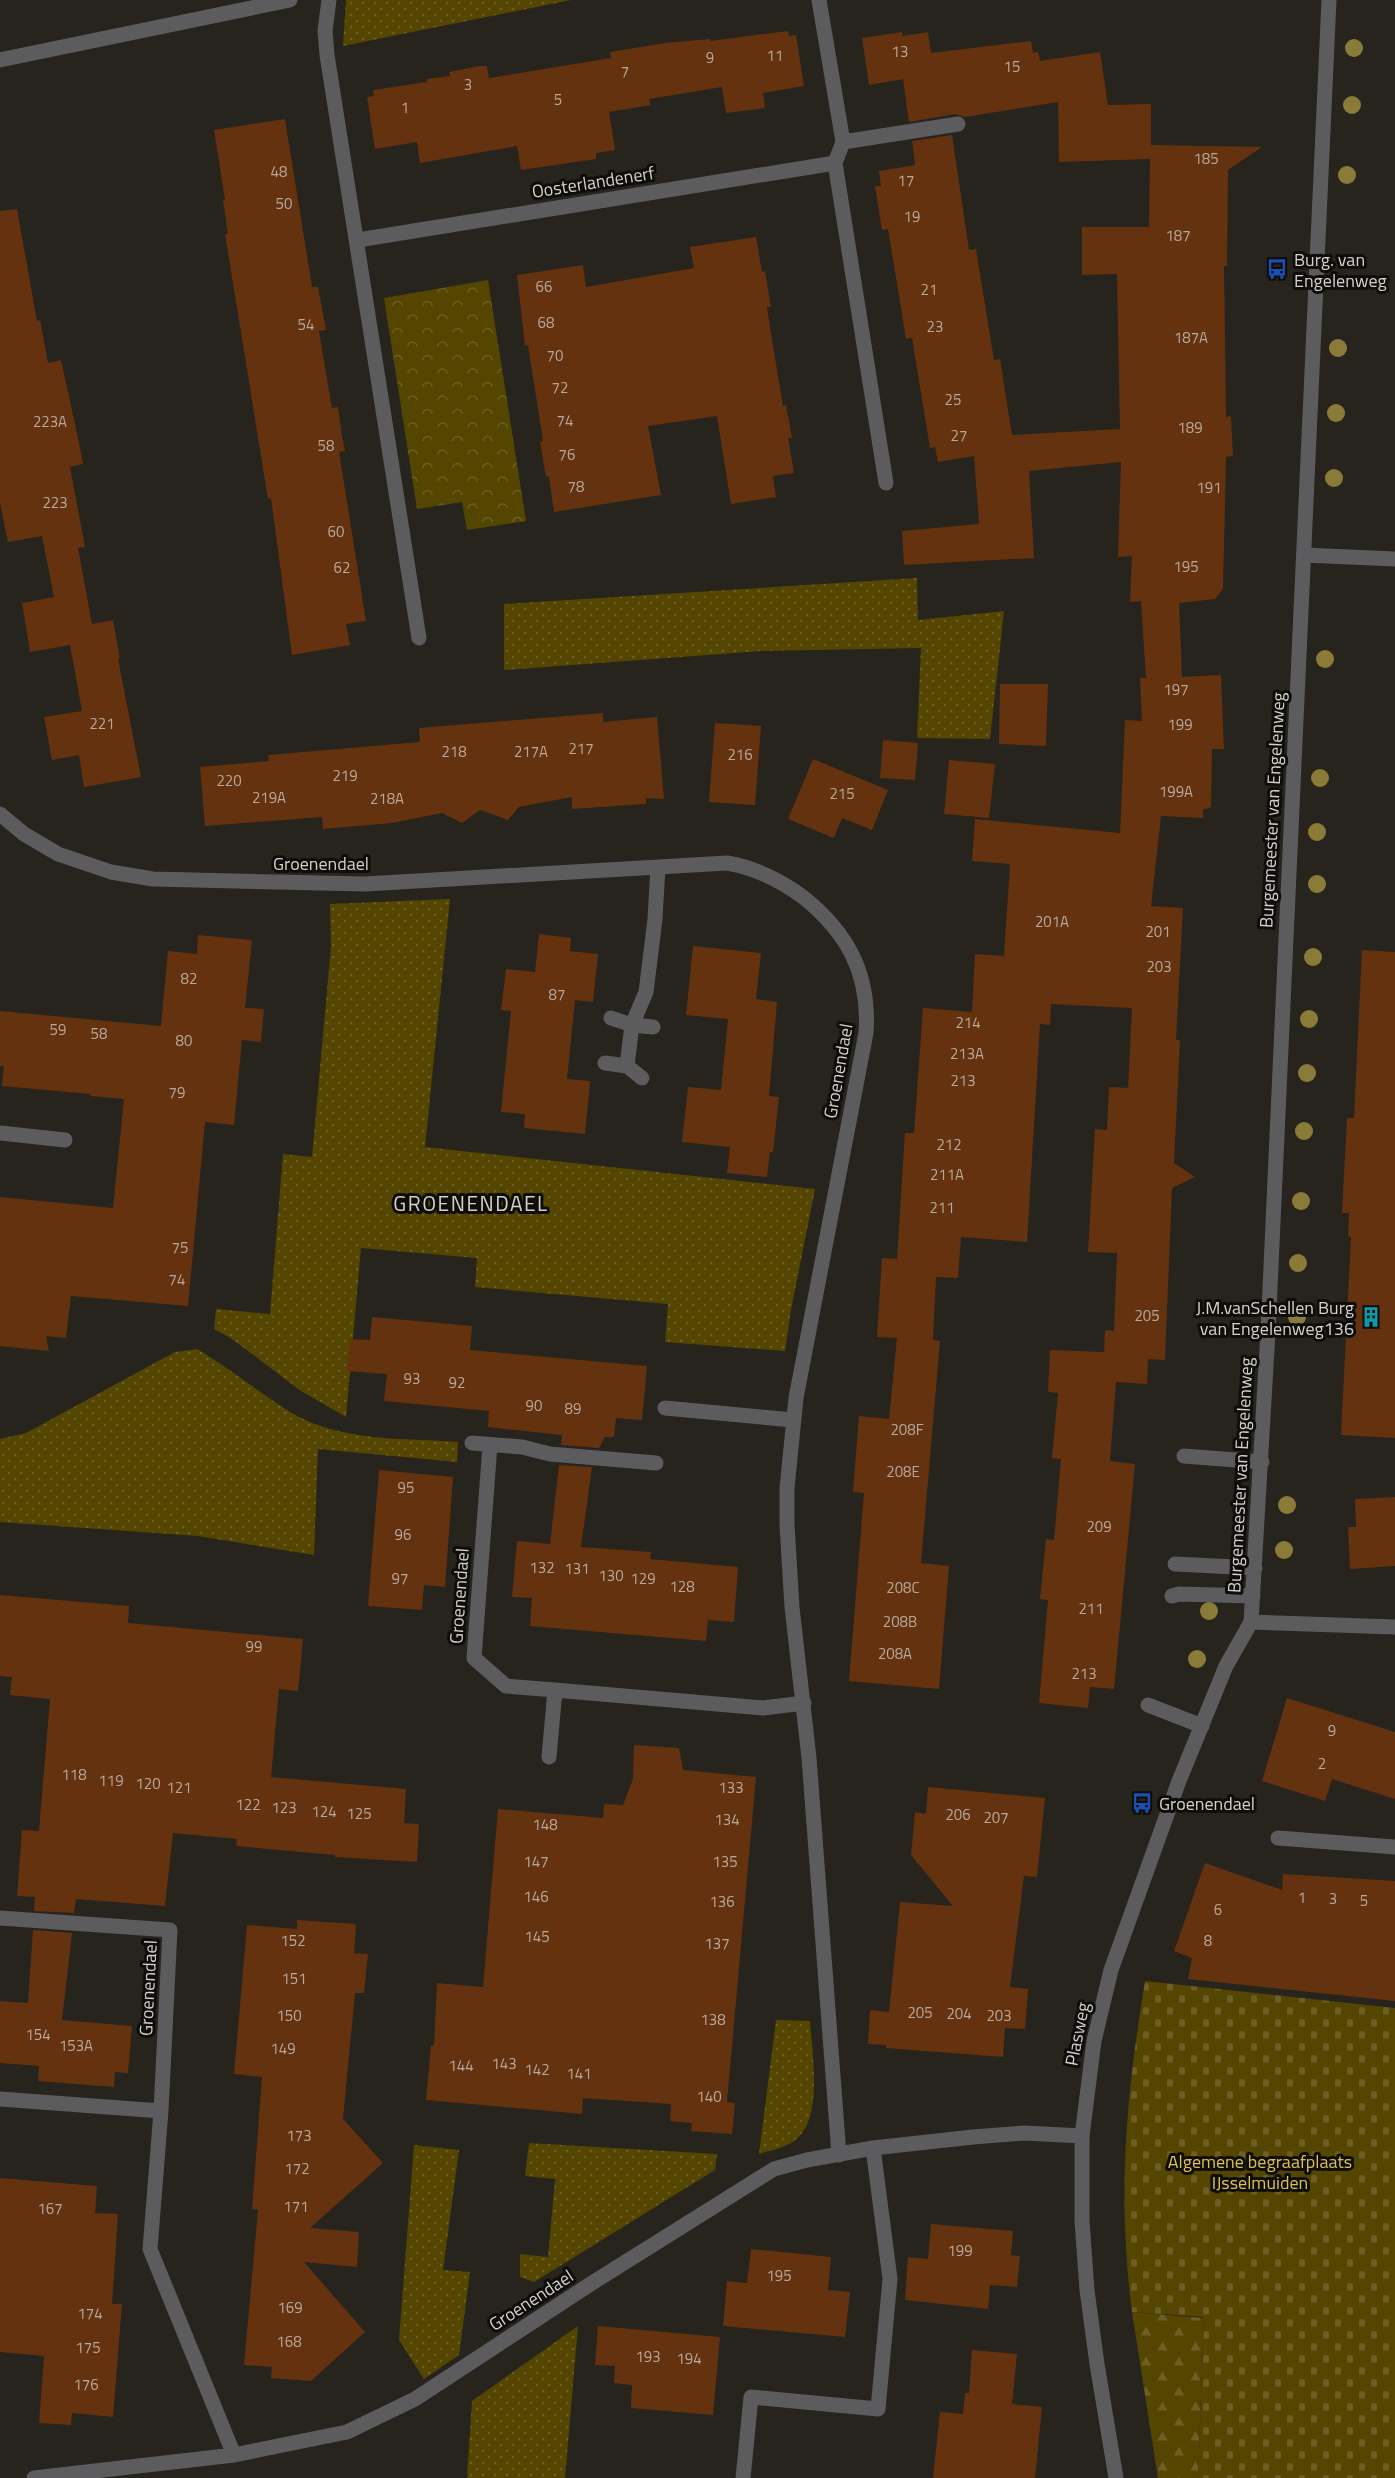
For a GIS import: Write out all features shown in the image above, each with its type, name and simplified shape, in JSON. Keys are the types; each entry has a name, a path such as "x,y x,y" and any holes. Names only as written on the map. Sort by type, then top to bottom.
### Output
{"street":[{"path":"0,60 290,0"},
{"path":"329,0 326,44 419,638"},
{"path":"819,0 843,142 835,164 886,483"},
{"name":"Burgemeester van Engelenweg","path":"1251,1622 1262,1462 1329,0"},
{"path":"843,142 958,124"},
{"name":"Oosterlandenerf","path":"358,240 835,164"},
{"path":"1304,555 1395,559"},
{"name":"Groenendael","path":"0,814 24,834 58,854 111,872 153,879 365,884 728,863 746,866 773,877 812,905 836,928 851,949 863,986 867,1017 864,1046 808,1329 793,1420 787,1488 792,1607 804,1702 839,2154"},
{"path":"627,1066 632,1025 646,992 659,885 658,867"},
{"path":"611,1018 632,1025 653,1027"},
{"path":"606,1063 627,1066 642,1078"},
{"path":"0,1133 65,1140"},
{"path":"665,1408 793,1420"},
{"path":"472,1443 522,1448 550,1454 656,1463"},
{"name":"Groenendael","path":"490,1445 474,1658 506,1686 763,1708 804,1702"},
{"path":"1184,1456 1262,1462"},
{"path":"1175,1564 1255,1568"},
{"path":"1172,1596 1179,1594 1253,1596"},
{"path":"1251,1622 1395,1627"},
{"name":"Plasweg","path":"1116,2478 1087,2290 1082,2221 1082,2136 1094,2041 1111,1970 1162,1827 1226,1666 1251,1622"},
{"path":"549,1757 555,1690"},
{"path":"1148,1705 1202,1726"},
{"path":"1278,1838 1395,1846"},
{"name":"Groenendael","path":"0,1918 170,1930 161,2111 150,2249 234,2455"},
{"path":"0,2099 161,2111"},
{"name":"Groenendael","path":"34,2478 234,2455 347,2432 415,2399 592,2283 774,2169 873,2148 1024,2133 1082,2136"},
{"path":"743,2478 751,2397 878,2409 890,2279 873,2148"}],"green space":[{"path":"346,0 571,0 343,46"},
{"path":"488,280 526,521 467,530 462,502 417,509 384,298"},
{"path":"917,578 918,620 1004,611 990,739 917,738 921,648 762,651 504,670 504,604"},
{"path":"450,899 425,1147 815,1189 785,1351 665,1342 668,1304 475,1287 477,1258 361,1248 346,1417 301,1391 232,1339 214,1329 216,1309 270,1314 283,1154 312,1157 331,946 330,904"},
{"path":"197,1349 292,1413 311,1422 331,1429 373,1437 458,1442 457,1462 318,1449 314,1555 198,1536 0,1522 0,1439 26,1433 175,1352"},
{"name":"Algemene begraafplaats IJsselmuiden","path":"1145,1981 1395,2008 1395,2478 1198,2478 1204,2317 1132,2312 1127,2269 1126,2146 1133,2065"},
{"path":"776,2020 810,2021 814,2068 813,2103 803,2131 794,2141 759,2154"},
{"path":"529,2143 717,2154 715,2170 534,2282 520,2277 520,2254 548,2257 555,2179 525,2176"},
{"path":"414,2145 459,2150 443,2270 470,2272 459,2355 424,2379 399,2340"},
{"path":"1132,2312 1204,2318 1198,2478 1158,2478"},
{"path":"578,2326 565,2478 467,2478 472,2401"}],"building":[{"path":"788,31 789,36 796,35 804,86 763,93 765,108 726,113 722,87 649,99 651,105 609,112 615,150 596,153 596,159 521,170 517,146 420,163 417,142 375,149 367,97 374,96 373,90 427,82 427,79 450,76 449,72 480,66 487,66 489,78 611,58 610,52 665,43 710,39 710,41"},
{"path":"902,32 903,36 928,32 931,53 1031,41 1033,53 1038,52 1040,61 1100,52 1108,105 1151,104 1151,145 1262,147 1228,170 1227,266 1224,266 1226,417 1231,416 1233,456 1226,457 1223,589 1215,599 1179,603 1182,677 1221,675 1224,749 1212,749 1211,807 1203,810 1203,818 1161,816 1151,906 1183,908 1176,1040 1180,1040 1174,1163 1195,1177 1172,1188 1165,1360 1148,1359 1147,1384 1116,1382 1110,1461 1135,1464 1114,1689 1090,1687 1088,1708 1039,1703 1048,1600 1040,1599 1046,1539 1054,1540 1061,1459 1052,1458 1058,1393 1048,1392 1050,1350 1104,1352 1105,1330 1114,1331 1117,1253 1088,1252 1095,1129 1107,1130 1109,1087 1128,1088 1132,1008 1051,1004 1050,1025 1040,1024 1027,1242 961,1237 958,1278 936,1277 933,1340 940,1341 921,1563 949,1566 939,1689 849,1681 864,1493 853,1492 859,1416 889,1419 897,1338 877,1337 882,1258 897,1259 905,1133 914,1133 923,1008 972,1012 975,954 1004,956 1010,864 972,861 975,819 1120,833 1125,720 1142,721 1140,678 1146,678 1141,601 1130,602 1132,556 1118,557 1121,462 1029,471 1034,558 904,565 902,531 979,524 974,456 938,462 935,447 930,448 912,338 906,339 888,229 882,230 875,186 881,186 879,171 915,165 912,141 952,135 969,250 976,249 994,360 1000,359 1012,435 1120,429 1117,274 1082,275 1082,227 1149,227 1150,159 1059,162 1058,102 965,117 956,114 909,122 903,79 869,85 862,38"},
{"path":"285,119 312,287 318,287 326,330 319,331 332,408 338,407 345,451 339,452 366,621 346,624 350,645 292,655 271,498 268,499 225,234 228,234 223,200 225,200 214,130"},
{"path":"17,209 37,321 40,320 48,363 61,360 83,464 70,467 85,547 78,548 92,624 113,620 120,659 118,659 141,777 84,787 79,755 52,760 44,717 82,711 70,645 30,652 22,603 54,597 42,536 8,542 0,503 0,211"},
{"path":"756,237 771,307 767,307 783,406 786,405 792,438 788,438 794,473 773,476 776,497 731,504 717,416 648,426 661,495 554,512 549,476 546,477 540,442 543,441 528,345 525,346 517,275 583,265 586,287 694,268 690,247"},
{"path":"1000,684 1048,684 1046,746 999,744"},
{"path":"603,713 603,722 657,717 664,799 646,798 646,804 572,809 572,797 519,807 508,820 480,810 462,823 442,813 392,823 323,829 322,817 205,826 200,767 269,761 268,755 420,742 419,728"},
{"path":"715,723 761,726 755,805 709,802"},
{"path":"883,740 918,743 915,780 880,778"},
{"path":"813,759 888,790 872,830 842,818 834,838 788,819"},
{"path":"949,760 995,764 989,818 944,814"},
{"path":"539,934 571,938 570,951 598,954 593,1002 575,1000 567,1079 590,1081 585,1134 524,1128 525,1114 501,1112 511,1011 501,1010 506,969 535,972"},
{"path":"198,935 252,940 245,1008 264,1009 261,1042 242,1040 234,1125 205,1122 188,1306 71,1296 66,1338 46,1336 49,1351 0,1346 0,1197 113,1208 124,1099 2,1086 4,1066 0,1066 0,1011 161,1026 168,951 197,954"},
{"path":"693,946 761,953 756,999 777,1002 769,1096 779,1097 773,1152 770,1152 767,1177 727,1173 730,1147 682,1142 688,1087 721,1090 728,1019 686,1015"},
{"path":"1362,950 1395,952 1395,1438 1341,1435 1351,1237 1348,1236 1349,1213 1342,1213 1347,1118 1354,1118"},
{"path":"372,1317 472,1326 470,1350 647,1366 642,1420 616,1418 614,1437 605,1437 599,1448 561,1445 562,1435 488,1427 489,1411 384,1401 387,1374 347,1371 350,1339 370,1340"},
{"path":"559,1465 592,1467 581,1547 651,1552 650,1559 738,1567 734,1622 708,1620 706,1641 530,1626 532,1598 512,1597 517,1541 550,1544"},
{"path":"379,1470 453,1477 445,1587 424,1585 422,1610 368,1606"},
{"path":"1395,1497 1395,1566 1350,1569 1348,1527 1356,1527 1355,1499"},
{"path":"0,1595 129,1606 128,1623 303,1639 298,1691 279,1689 271,1777 406,1789 404,1823 419,1824 417,1862 335,1857 335,1855 236,1846 237,1839 173,1833 165,1906 76,1899 74,1913 34,1911 35,1897 17,1896 22,1830 39,1831 50,1699 10,1695 12,1677 0,1676"},
{"path":"1287,1698 1395,1732 1395,1799 1332,1779 1325,1801 1262,1781"},
{"path":"634,1745 679,1748 683,1770 756,1777 727,2102 735,2103 732,2134 691,2131 692,2123 670,2121 671,2104 583,2098 582,2114 426,2100 431,2045 434,2046 437,1983 483,1987 498,1809 603,1818 604,1804 623,1805 633,1779"},
{"path":"928,1787 1045,1798 1037,1877 1024,1876 1010,1987 1028,1989 1025,2029 1005,2028 1003,2057 886,2048 886,2045 868,2044 870,2010 889,2012 900,1902 953,1906 911,1855 915,1812 926,1814"},
{"path":"1205,1863 1282,1890 1283,1874 1395,1881 1395,2001 1188,1979 1192,1958 1174,1951"},
{"path":"297,1920 356,1924 354,1953 368,1954 364,1993 355,1993 343,2119 383,2163 310,2228 359,2232 357,2267 304,2262 365,2332 311,2381 271,2378 272,2367 244,2365 258,2210 252,2209 262,2077 234,2074 247,1925 297,1929"},
{"path":"33,1930 72,1933 62,2020 132,2026 128,2073 115,2072 114,2087 38,2081 39,2066 0,2063 0,2001 28,2003"},
{"path":"0,2178 97,2186 95,2213 118,2214 112,2304 122,2304 113,2417 72,2413 71,2425 39,2423 44,2356 0,2352"},
{"path":"931,2224 1013,2231 1011,2255 1020,2256 1017,2287 990,2285 988,2309 905,2300 908,2257 928,2259"},
{"path":"751,2249 831,2257 828,2290 850,2292 845,2337 723,2326 727,2281 747,2283"},
{"path":"598,2326 720,2337 713,2415 631,2408 632,2385 614,2383 615,2366 595,2365"},
{"path":"972,2350 1017,2354 1012,2404 1042,2407 1035,2478 933,2478 940,2412 963,2414 965,2393 969,2393"}],"place":[{"name":"Burg. van Engelenweg","path":"1277,269"},
{"name":"J.M.vanSchellen Burg van Engelenweg136","path":"1371,1317"},
{"name":"Groenendael","path":"1142,1803"}],"district":[{"name":"GROENENDAEL","path":"471,1203"}]}
